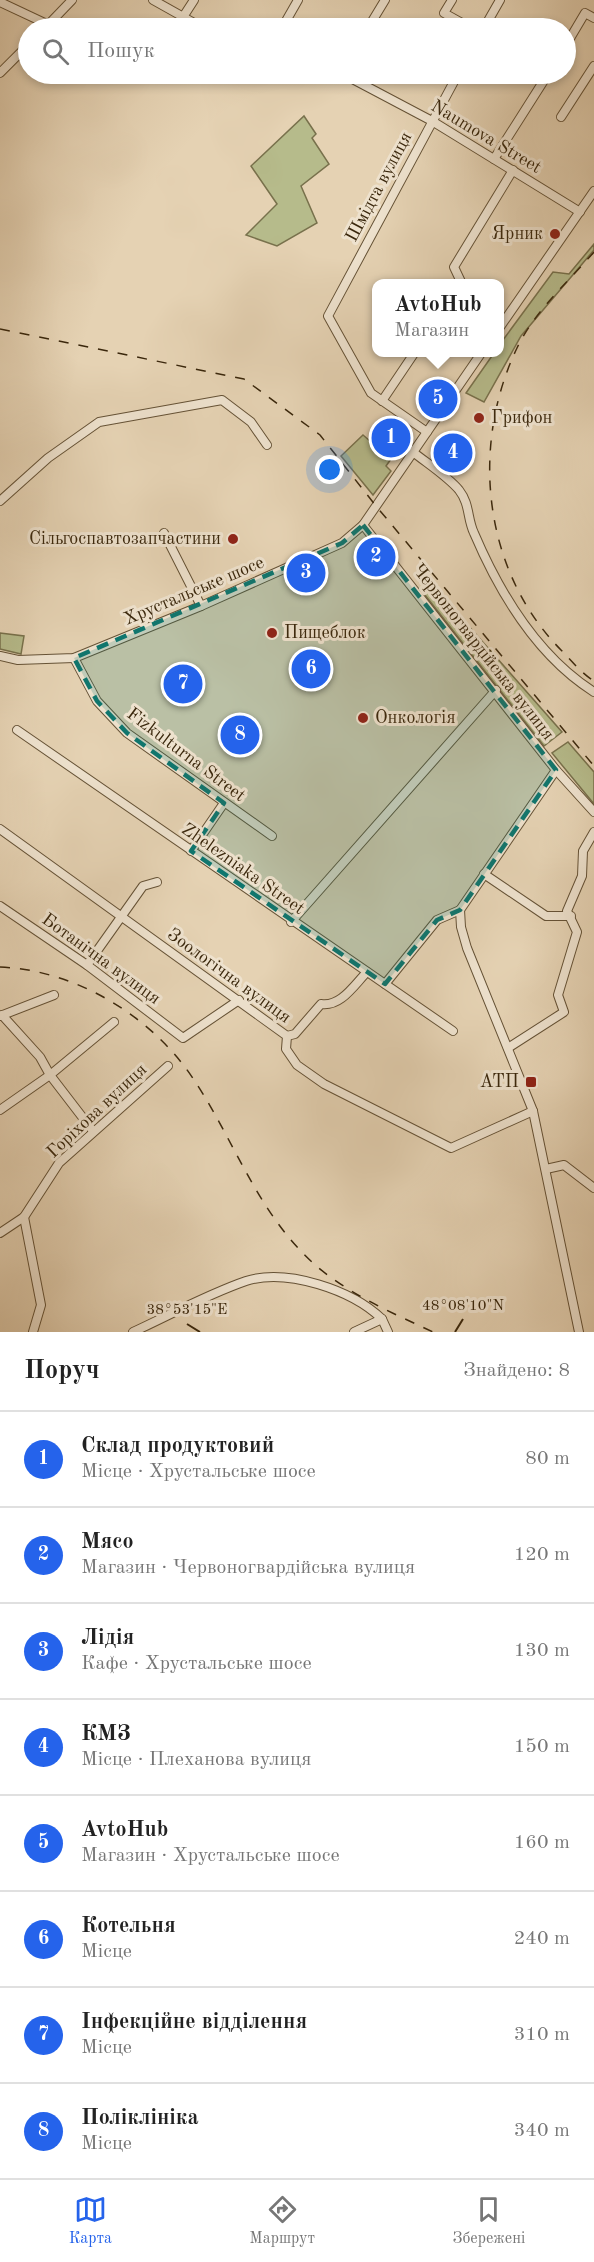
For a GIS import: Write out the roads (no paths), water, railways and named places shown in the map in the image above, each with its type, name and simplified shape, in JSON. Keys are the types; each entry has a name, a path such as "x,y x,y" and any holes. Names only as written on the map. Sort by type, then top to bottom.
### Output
{"street":[{"path":"55,18 72,0"},
{"path":"153,0 183,17 194,0"},
{"path":"289,18 298,0"},
{"path":"374,18 385,0"},
{"path":"452,0 444,13 453,18"},
{"path":"490,18 500,0"},
{"path":"0,2 30,18"},
{"path":"576,28 585,13 594,18"},
{"path":"0,73 18,55"},
{"path":"561,117 594,66"},
{"name":"Naumova Street","path":"362,84 430,120 580,212"},
{"name":"Шмідта вулиця","path":"382,401 370,393 328,316 430,120 452,84"},
{"path":"494,159 542,84"},
{"path":"460,279 454,267 513,170"},
{"path":"504,321 594,191"},
{"path":"412,357 382,401 427,432"},
{"name":"Хрустальське шосе","path":"0,656 18,660 74,658 201,606 342,543 363,525 479,357"},
{"path":"0,501 48,458 99,422 222,400 251,422 267,445"},
{"path":"413,452 458,490 469,506 472,531 529,632 575,680 594,692"},
{"name":"Червоногвардійська вулиця","path":"363,525 496,690 556,770 594,812"},
{"path":"164,533 201,606"},
{"name":"Fizkulturna Street","path":"74,658 97,701 127,733 272,836"},
{"path":"291,922 496,690"},
{"name":"Zhelezniaka Street","path":"17,730 291,922 453,1031"},
{"path":"385,984 437,920 460,910 556,770"},
{"path":"191,851 224,803"},
{"name":"Зоологічна вулиця","path":"0,829 287,1036 286,1049 297,1065 324,1084 451,1148 533,1111"},
{"path":"508,1048 564,1012 558,995 577,932 567,911 582,876 583,850 594,832"},
{"path":"484,874 546,916 571,916"},
{"path":"87,965 143,886 158,882"},
{"name":"Ботанічна вулиця","path":"0,906 87,965 183,1038 238,1000"},
{"path":"460,910 460,927 467,948 533,1111 579,1332"},
{"path":"287,1036 295,1034 321,1004 330,1005 338,1002 367,972"},
{"path":"54,995 1,1015 40,1057 50,1075 93,1131"},
{"path":"0,1110 50,1075 114,1022"},
{"name":"Горіхова вулиця","path":"0,1233 24,1217 59,1163 168,1066"},
{"path":"546,1169 564,1165 594,1188"},
{"path":"24,1217 41,1305 33,1332"},
{"path":"133,1332 247,1281 278,1278 325,1286 368,1305 382,1319 388,1332"},
{"path":"354,1332 382,1319"}],"railway":[{"path":"594,252 542,310 517,348 502,386 493,425 490,466 492,506 500,546 515,583 535,618 572,662 594,681"},
{"path":"0,329 244,379 320,435 376,506 594,766"},
{"path":"0,967 29,970 57,977 85,988 112,1002 159,1038 179,1059 196,1083 269,1211 299,1249 344,1287 433,1332"}],"place":[{"name":"Ярник","path":"555,234"},
{"name":"AvtoHub","path":"438,399"},
{"name":"Грифон","path":"479,418"},
{"name":"Склад продуктовий","path":"391,438"},
{"name":"КМЗ","path":"453,453"},
{"name":"Сільгоспавтозапчастини","path":"233,539"},
{"name":"Мясо","path":"376,557"},
{"name":"Лідія","path":"306,573"},
{"name":"Пищеблок","path":"272,633"},
{"name":"Котельня","path":"311,669"},
{"name":"Інфекційне відділення","path":"183,684"},
{"name":"Онкологія","path":"363,718"},
{"name":"Поліклініка","path":"240,735"},
{"name":"АТП","path":"531,1082"}]}
